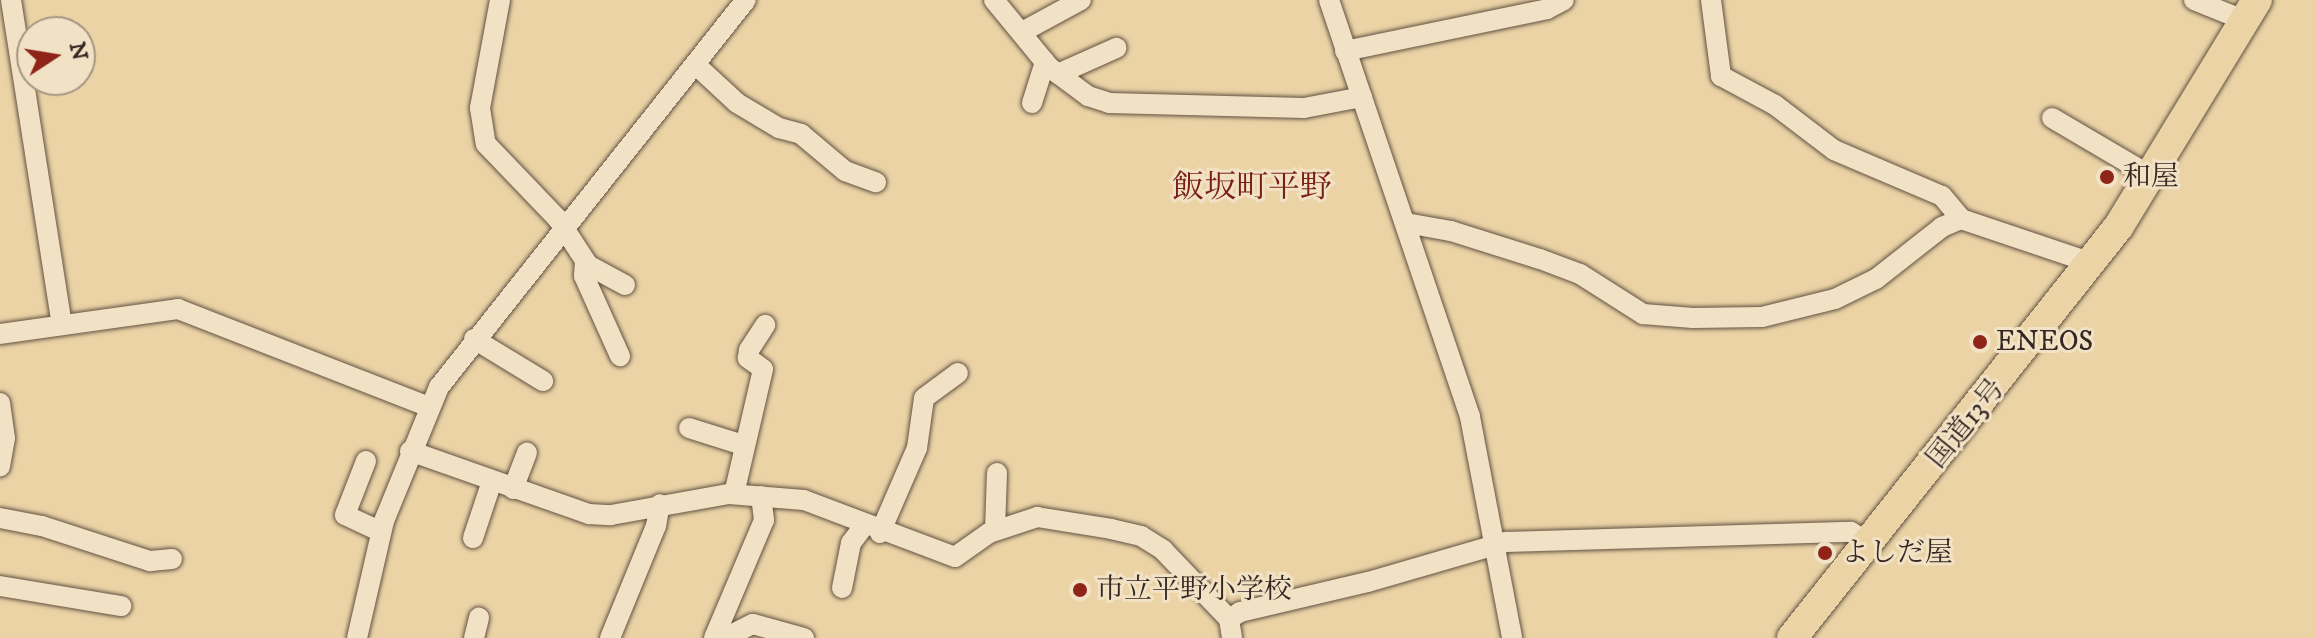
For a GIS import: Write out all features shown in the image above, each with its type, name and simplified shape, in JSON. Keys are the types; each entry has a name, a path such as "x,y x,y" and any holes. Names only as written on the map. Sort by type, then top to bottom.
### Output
{"highway":[{"name":"国道13号","path":"1792,638 2092,263 2151,176 2252,11"}],"street":[{"path":"11,0 62,325"},
{"path":"500,0 481,128 486,144 564,228 585,261 625,285"},
{"path":"357,638 381,532 429,407 474,339 697,66 746,0"},
{"path":"994,0 1052,68 1088,96 1125,105 1304,108 1362,97"},
{"path":"1022,32 1081,0"},
{"path":"1329,0 1470,417 1497,543 1512,638"},
{"path":"1345,51 1547,9 1564,0"},
{"path":"1711,0 1721,76 1775,105 1834,150 1930,189 1961,219 2092,263"},
{"path":"2194,0 2252,11"},
{"path":"1032,103 1052,68 1116,48"},
{"path":"697,66 737,103 779,128 801,134 845,171 876,182"},
{"path":"2052,118 2151,176"},
{"path":"1406,223 1451,231 1580,274 1643,314 1738,319 1785,314 1835,299 1876,279 1942,227 1961,219"},
{"path":"585,261 584,276 620,356"},
{"path":"0,334 178,309 429,407"},
{"path":"734,494 763,369 748,358 749,350 765,325"},
{"path":"474,339 543,381"},
{"path":"842,588 851,543 872,530 917,448 924,398 958,373"},
{"path":"0,403 5,438 0,467"},
{"path":"689,428 743,445"},
{"path":"410,451 513,489 600,515 734,494 804,500 872,530 955,557 995,530 1037,517 1141,536 1163,550 1230,628 1497,543 1851,532 1869,543"},
{"path":"513,489 527,453"},
{"path":"366,461 345,515 381,532"},
{"path":"995,530 997,473"},
{"path":"473,538 492,481"},
{"path":"714,638 764,520 761,496"},
{"path":"610,638 656,526 660,504"},
{"path":"0,518 42,526 150,561 172,559"},
{"path":"0,586 121,606"},
{"path":"474,638 479,618"},
{"path":"725,638 753,624 793,637"}],"place":[{"name":"和屋","path":"2107,177"},
{"name":"ENEOS","path":"1980,342"},
{"name":"よしだ屋","path":"1825,553"},
{"name":"市立平野小学校","path":"1080,590"}],"district":[{"name":"飯坂町平野","path":"1252,188"}]}
